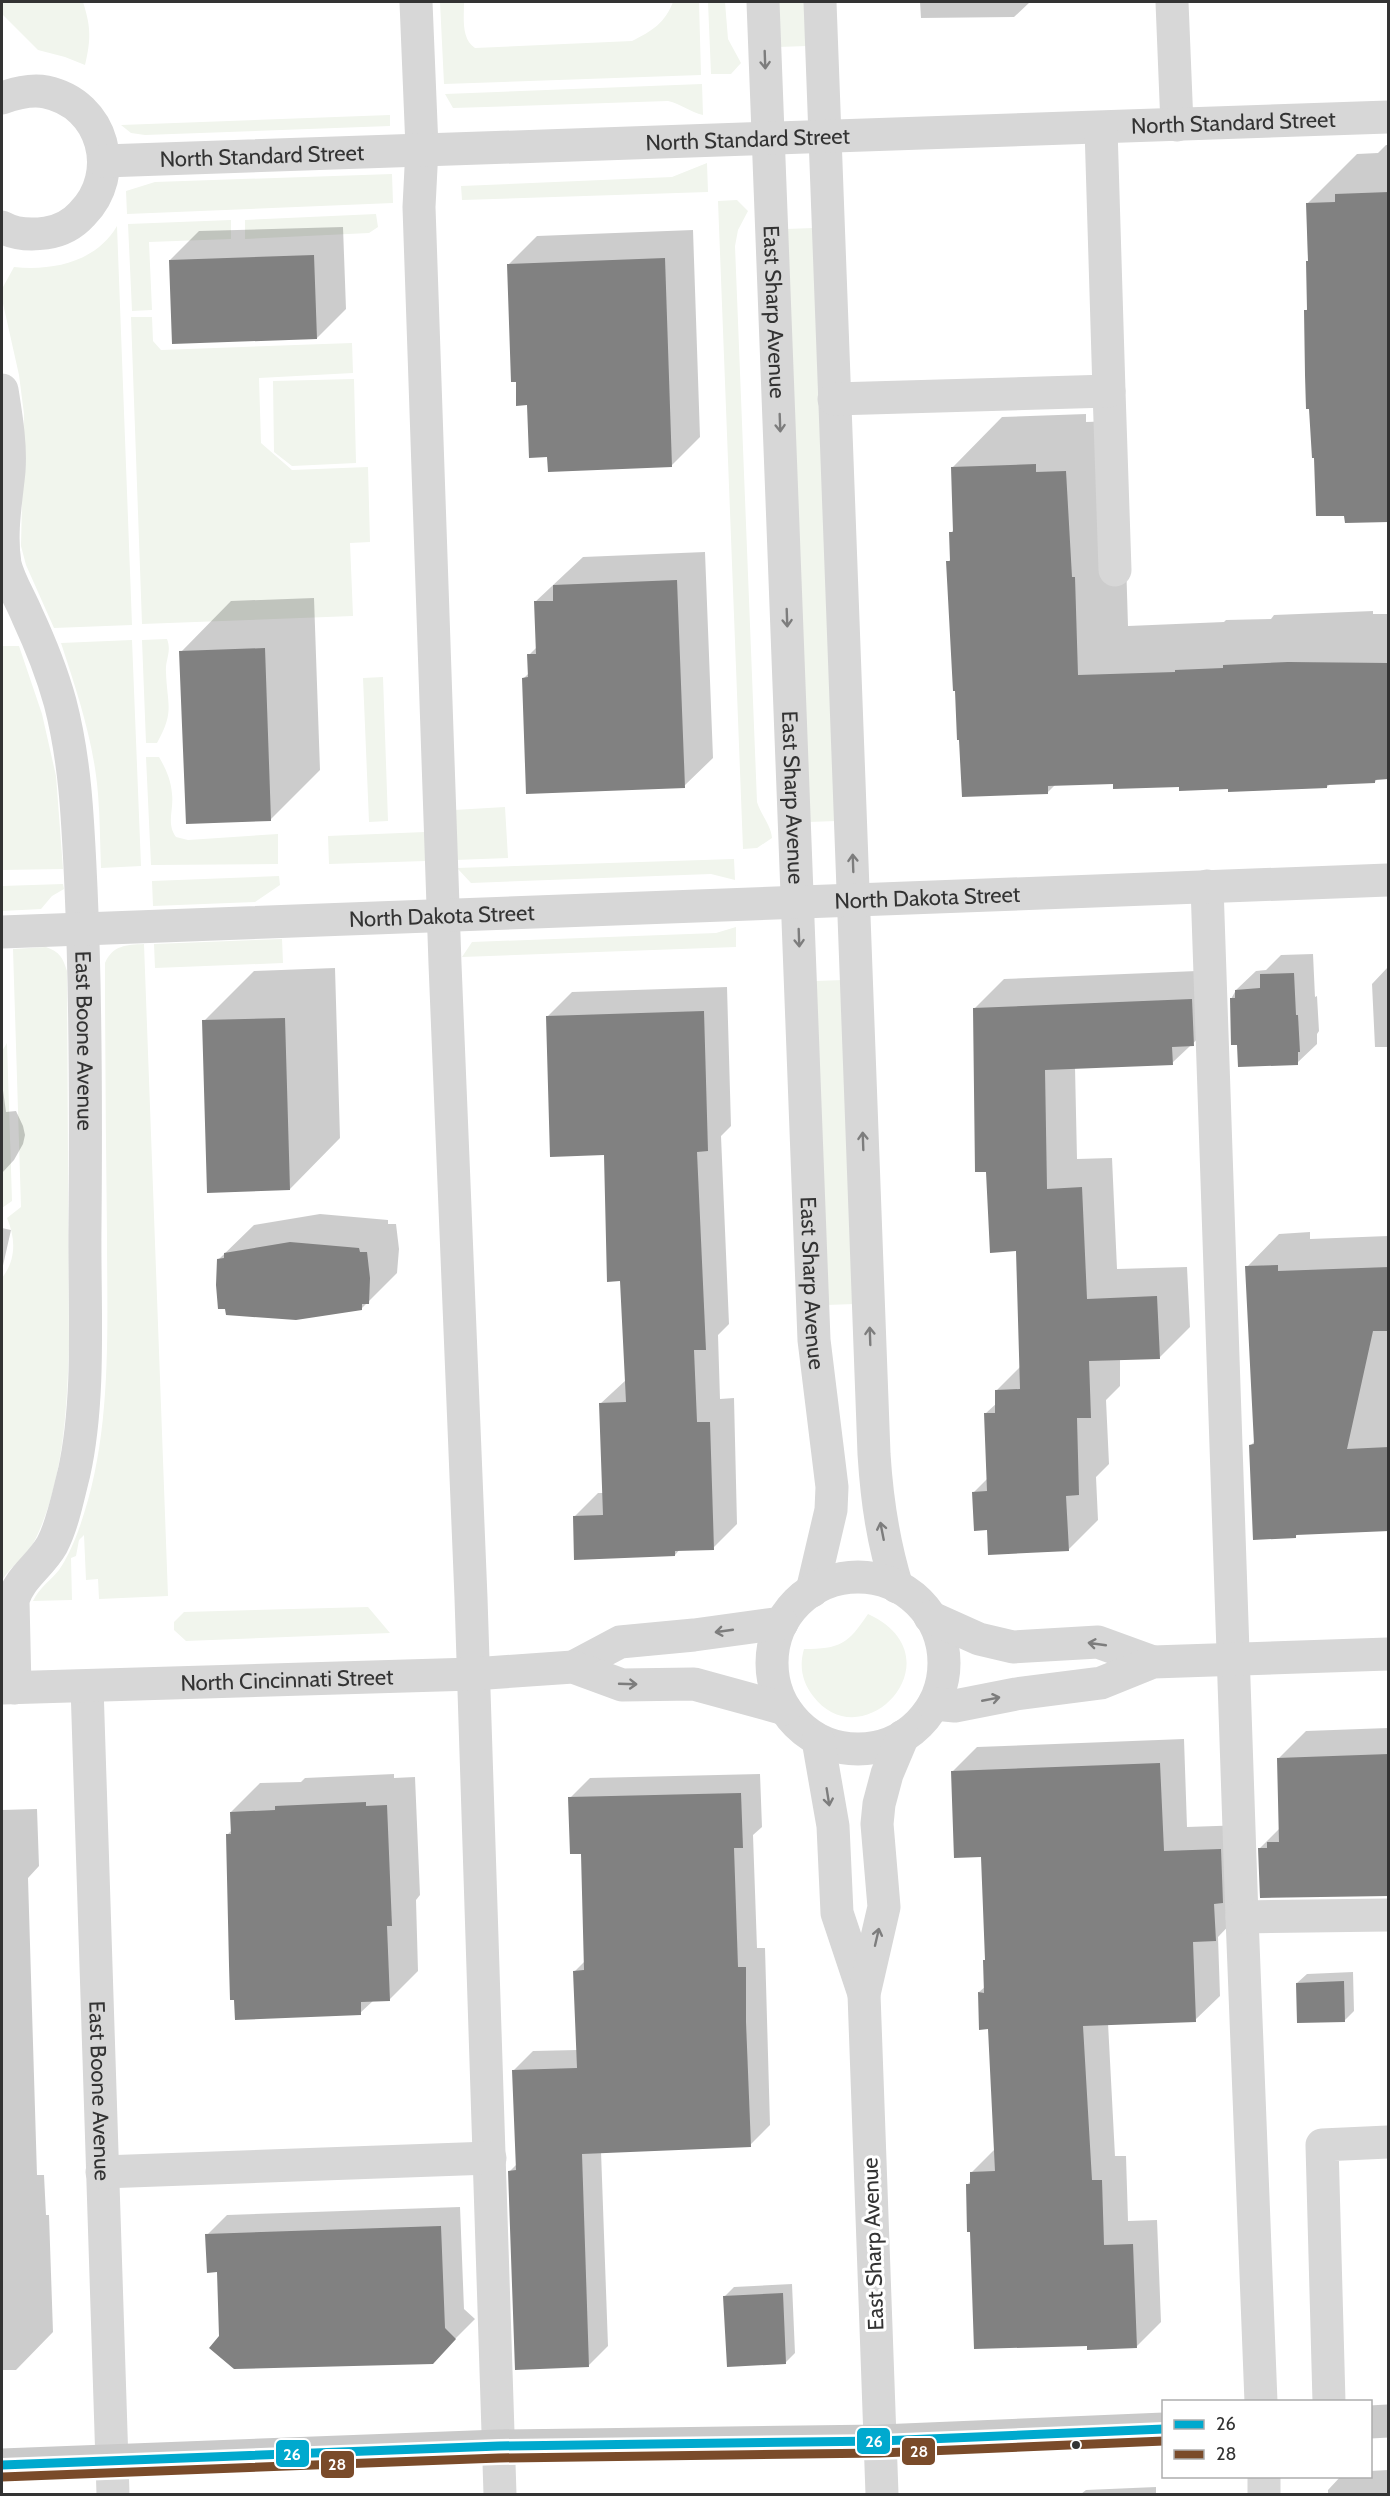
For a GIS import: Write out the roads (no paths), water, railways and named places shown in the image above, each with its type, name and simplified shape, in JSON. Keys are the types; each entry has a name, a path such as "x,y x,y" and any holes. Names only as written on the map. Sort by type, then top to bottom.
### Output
{"main road":[{"path":"1372,2422 1389,2421"},
{"path":"2,2465 499,2446 880,2441 1162,2429"}],"street":[{"path":"416,2 422,148 419,207 443,916 473,1674 500,2494"},
{"name":"East Sharp Avenue","path":"763,2 813,1340 832,1487 831,1510 812,1590"},
{"path":"820,2 874,1454 878,1509 897,1587"},
{"path":"1172,2 1177,125"},
{"path":"2,98 22,91 46,92 69,100 88,116 100,137 104,161 102,184 91,205 75,221 55,232 32,235 9,231 2,227"},
{"name":"North Standard Street","path":"104,161 422,148 1389,117"},
{"path":"1101,128 1115,570"},
{"name":"East Boone Avenue","path":"2,390 9,467 2,526 5,565 37,637 60,702 74,774 83,929 86,1155 83,1394 74,1471 52,1544 38,1565 17,1586 13,1600 8,1688"},
{"path":"834,399 1109,391"},
{"name":"North Dakota Street","path":"2,932 1389,880"},
{"path":"1207,886 1261,2400"},
{"path":"855,1577 876,1579 897,1587 916,1600 930,1617 940,1638 943,1660 941,1683 934,1704 920,1722 903,1736 883,1746 861,1750 838,1748 818,1740 799,1727 784,1709 776,1689 772,1667 774,1644 782,1623 794,1605 812,1590 832,1581 855,1577"},
{"path":"930,1617 979,1639 1013,1647 1098,1642 1153,1662"},
{"name":"North Cincinnati Street","path":"573,1667 620,1641 694,1635 782,1623"},
{"path":"934,1704 955,1706 1016,1694 1101,1683 1153,1662 1389,1654"},
{"name":"North Cincinnati Street","path":"8,1688 473,1674 573,1667 622,1685 694,1684 784,1709"},
{"name":"East Boone Avenue","path":"87,1686 113,2494"},
{"name":"East Sharp Avenue","path":"882,2494 864,1994 884,1907 877,1824 879,1804 887,1774 903,1736"},
{"name":"East Sharp Avenue","path":"818,1740 832,1826 837,1914 864,1994"},
{"path":"1242,1917 1389,1915"},
{"path":"1329,2400 1322,2145 1389,2142"},
{"path":"102,2172 490,2158"},
{"path":"1264,2478 1264,2494"}]}
